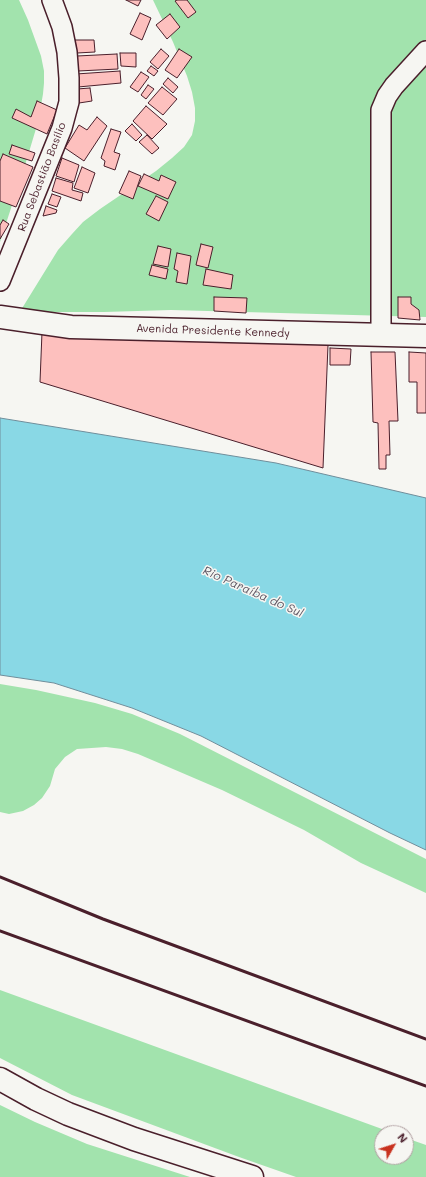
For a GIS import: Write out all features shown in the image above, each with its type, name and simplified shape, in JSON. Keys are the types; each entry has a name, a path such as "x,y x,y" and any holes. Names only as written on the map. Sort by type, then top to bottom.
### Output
{"main road":[{"name":"Avenida Presidente Kennedy","path":"0,317 71,327 426,336"},
{"path":"0,1079 36,1099 68,1114 134,1139 252,1177"}],"street":[{"name":"Rua Sebastião Basílio","path":"0,281 62,128 69,102 69,78 62,27 52,0"},
{"path":"380,335 381,110 387,96 394,86 426,51"}],"green space":[{"path":"0,0 19,0 41,56 44,71 44,83 38,122 0,242"},
{"path":"153,0 426,0 426,317 171,310 52,312 21,310 58,250 83,222 156,171 184,147 192,135 195,121 195,108 192,92 173,42"},
{"path":"0,684 95,703 132,714 180,734 426,859 426,893 361,863 304,830 222,790 138,754 122,749 106,747 77,749 65,757 55,769 50,786 42,798 34,805 23,811 9,814 0,812"},
{"path":"0,990 374,1126 374,1165 414,1165 414,1141 426,1145 426,1177 296,1177 72,1095 0,1058"},
{"path":"0,1105 87,1144 190,1177 0,1177"}],"water":[{"name":"Rio Paraíba do Sul","path":"0,418 276,463 426,498 426,850 201,736 132,708 54,683 0,675"}],"building":[{"path":"126,0 141,0 138,6"},
{"path":"187,0 196,12 188,18 175,1"},
{"path":"140,13 151,18 142,40 130,34"},
{"path":"170,14 180,27 167,39 156,25"},
{"path":"75,40 94,40 95,52 77,53"},
{"path":"161,49 169,56 158,69 150,62"},
{"path":"179,49 192,57 177,78 165,70"},
{"path":"120,53 136,53 136,67 121,66"},
{"path":"117,54 118,69 78,71 77,56"},
{"path":"151,66 158,71 154,76 147,71"},
{"path":"120,71 121,83 78,87 76,74"},
{"path":"141,72 149,77 138,92 130,87"},
{"path":"168,78 178,87 173,93 163,84"},
{"path":"148,85 154,89 146,99 141,95"},
{"path":"162,87 177,99 163,115 148,103"},
{"path":"90,88 92,101 79,103 77,89"},
{"path":"37,101 57,110 47,134 12,118 16,109 31,117"},
{"path":"146,106 167,124 152,139 133,121"},
{"path":"97,117 107,126 84,161 65,148 79,125 87,130"},
{"path":"132,124 142,135 136,141 125,131"},
{"path":"111,129 121,132 114,152 120,154 115,170 104,166 105,161 101,158"},
{"path":"147,135 159,148 152,154 139,142"},
{"path":"12,145 35,153 32,161 9,154"},
{"path":"3,154 33,167 16,207 0,201 0,161"},
{"path":"62,158 79,165 74,182 56,176"},
{"path":"82,167 95,173 88,193 74,188"},
{"path":"129,171 141,176 133,199 119,193"},
{"path":"144,174 159,181 161,175 176,182 168,199 138,186"},
{"path":"56,178 73,183 72,190 83,193 81,201 52,191"},
{"path":"52,194 61,197 57,207 48,204"},
{"path":"156,196 168,202 159,221 146,214"},
{"path":"46,206 57,210 56,213 43,216"},
{"path":"3,220 9,224 0,239 0,225"},
{"path":"201,244 213,247 208,268 196,265"},
{"path":"158,246 171,249 168,267 153,264"},
{"path":"177,253 191,256 187,284 176,282 178,271 174,269"},
{"path":"152,265 168,269 166,279 149,275"},
{"path":"206,269 233,275 231,289 203,285"},
{"path":"214,297 247,298 246,313 214,311"},
{"path":"398,297 411,297 411,304 419,310 420,320 398,318"},
{"path":"42,332 328,345 323,468 40,382"},
{"path":"330,348 351,349 350,365 330,365"},
{"path":"371,352 395,352 398,421 389,421 390,455 386,455 386,469 379,469 378,423 373,422"},
{"path":"409,352 426,353 426,413 417,413 417,382 409,382"}],"railway":[{"path":"0,877 103,919 426,1039"},
{"path":"0,931 426,1086"}]}
